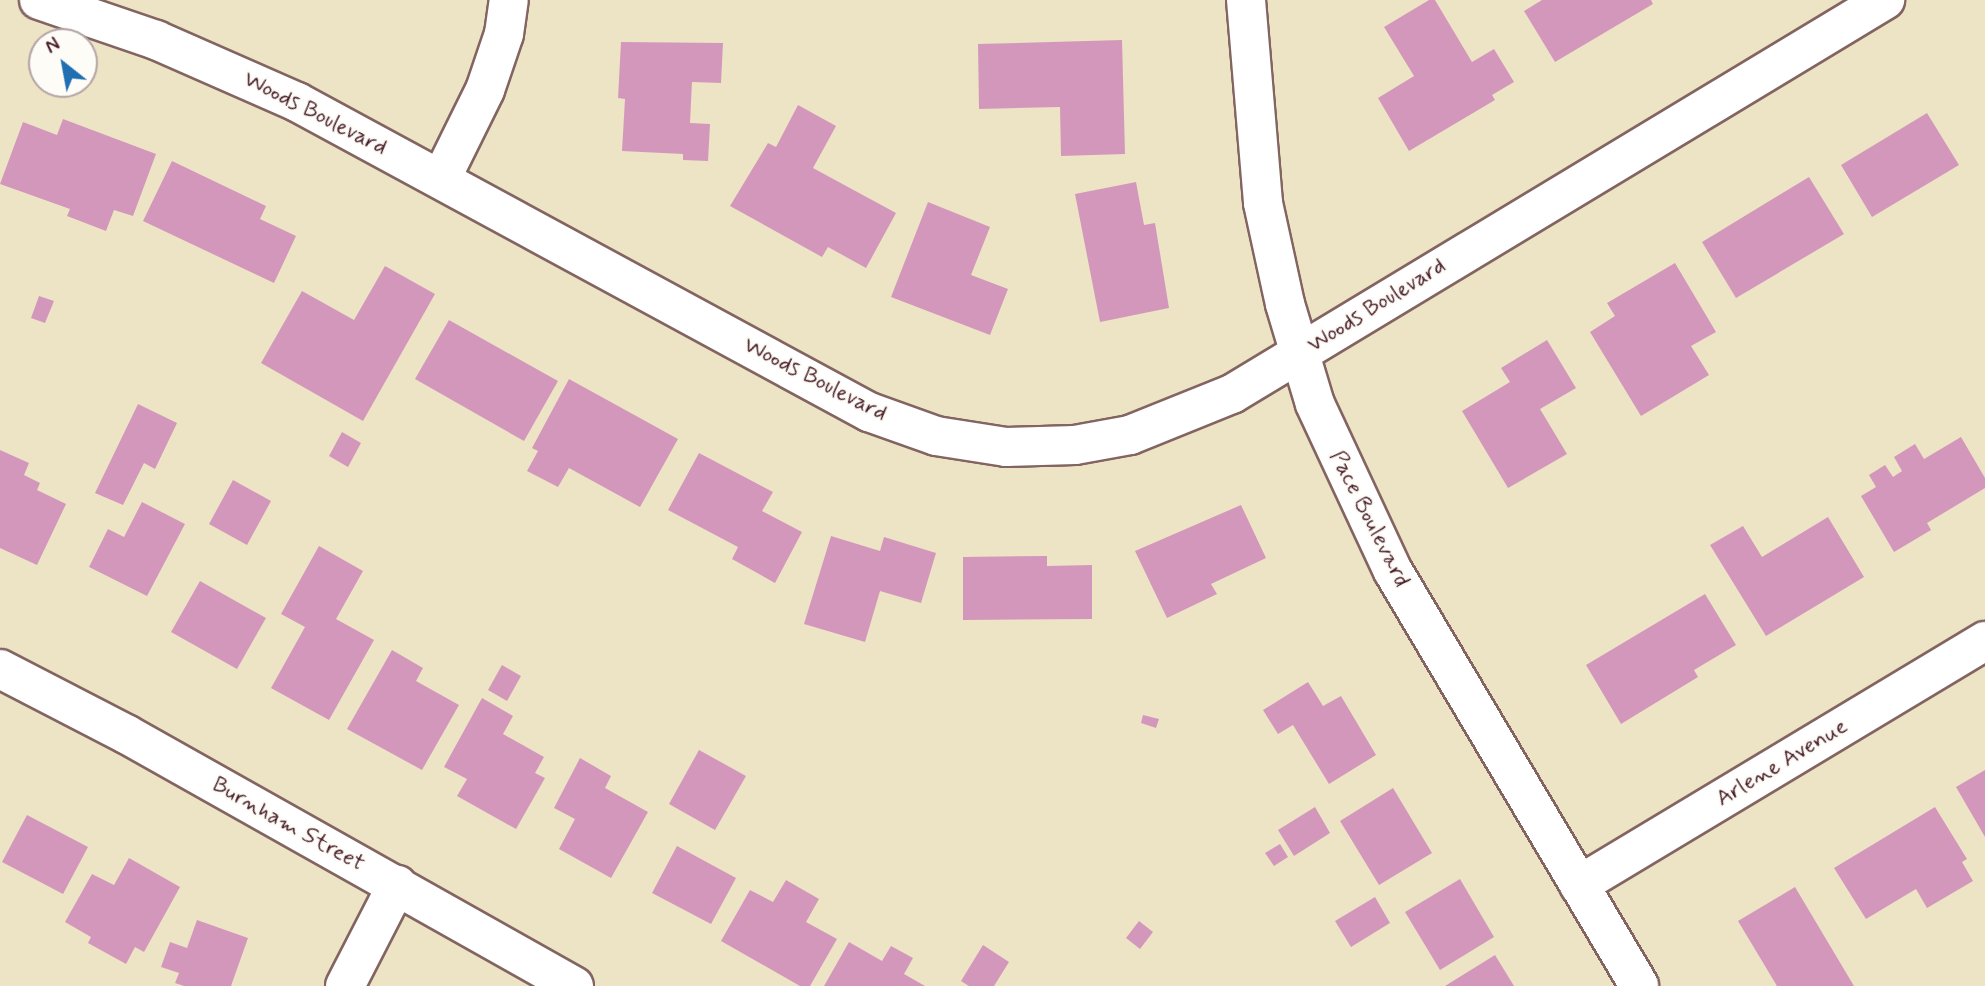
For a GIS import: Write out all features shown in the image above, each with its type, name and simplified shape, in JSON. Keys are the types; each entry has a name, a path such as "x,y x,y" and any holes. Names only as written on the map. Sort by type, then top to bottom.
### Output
{"street":[{"name":"Woods Boulevard","path":"39,0 228,70 441,179 869,412 936,436 1006,447 1075,445 1130,435 1232,394 1885,0"},
{"path":"441,179 485,90 504,34 509,0"},
{"name":"Pace Boulevard","path":"1246,0 1251,103 1263,204 1299,355 1339,463 1377,540 1639,986"},
{"name":"Arlene Avenue","path":"1578,885 1985,641"},
{"name":"Burnham Street","path":"0,669 397,885 574,986"},
{"path":"345,986 397,885"}],"building":[{"path":"1429,0 1435,0 1472,62 1494,49 1514,82 1492,95 1495,100 1409,151 1378,98 1414,76 1384,27"},
{"path":"1542,0 1651,0 1653,4 1555,62 1524,11"},
{"path":"1122,40 1125,154 1061,156 1060,107 979,109 978,44"},
{"path":"621,42 723,43 721,83 692,82 690,123 710,124 708,161 683,160 683,154 622,151 625,99 618,98"},
{"path":"798,105 836,126 813,168 896,213 866,268 828,247 822,257 730,206 768,143 776,147"},
{"path":"1927,113 1959,165 1872,217 1841,165"},
{"path":"63,119 156,154 133,216 114,210 106,231 67,216 70,209 0,184 23,122 57,135"},
{"path":"172,161 266,206 260,219 296,236 274,283 143,221"},
{"path":"1809,177 1844,234 1736,298 1702,242"},
{"path":"1136,182 1144,225 1155,223 1169,308 1100,322 1075,194"},
{"path":"928,202 990,227 971,275 1008,289 990,335 891,297"},
{"path":"1675,263 1716,332 1691,346 1709,375 1641,416 1590,332 1615,316 1607,303"},
{"path":"385,266 435,294 363,421 261,363 302,291 354,320"},
{"path":"39,296 54,301 45,323 31,318"},
{"path":"449,320 558,381 524,441 415,379"},
{"path":"1547,340 1576,388 1540,409 1567,454 1508,488 1462,411 1510,382 1501,368"},
{"path":"569,379 678,439 640,507 569,468 558,487 527,471 538,451 532,448"},
{"path":"138,404 177,423 155,469 144,463 123,505 95,493"},
{"path":"342,432 361,443 348,467 329,456"},
{"path":"1961,437 1985,478 1985,488 1927,523 1931,530 1894,552 1861,496 1876,487 1869,475 1885,465 1893,477 1902,471 1894,457 1915,444 1924,459"},
{"path":"0,450 29,463 24,475 40,483 37,490 66,504 37,565 0,548"},
{"path":"699,453 773,492 762,511 802,532 775,583 732,559 738,547 668,510"},
{"path":"233,480 271,501 247,545 209,524"},
{"path":"142,502 185,524 147,596 89,567 108,529 124,537"},
{"path":"1241,505 1266,558 1211,584 1217,594 1167,618 1135,551"},
{"path":"1828,517 1864,577 1766,636 1710,545 1743,526 1762,557"},
{"path":"831,536 880,551 884,537 936,553 921,603 880,591 865,642 804,624"},
{"path":"319,546 363,571 336,619 374,640 329,720 271,688 305,627 281,614"},
{"path":"1047,556 1047,566 1092,565 1092,619 963,620 963,557"},
{"path":"200,581 266,618 237,669 171,632"},
{"path":"1705,594 1736,645 1694,670 1698,677 1621,724 1586,665"},
{"path":"392,650 423,668 416,681 459,705 422,770 347,729"},
{"path":"502,665 521,676 507,701 488,690"},
{"path":"1308,682 1323,706 1341,696 1376,755 1329,784 1293,725 1278,734 1263,710"},
{"path":"482,698 513,716 503,734 544,757 535,773 545,778 516,829 457,796 467,779 444,767"},
{"path":"1143,715 1159,719 1156,728 1141,723"},
{"path":"699,750 746,776 715,830 669,804"},
{"path":"580,758 611,776 605,788 648,812 611,878 559,849 575,819 554,808"},
{"path":"1985,770 1985,837 1956,787"},
{"path":"1393,788 1432,853 1379,885 1340,821"},
{"path":"1315,807 1330,833 1294,856 1278,830"},
{"path":"1935,807 1967,859 1962,862 1973,881 1927,908 1916,889 1866,919 1834,868"},
{"path":"27,815 88,847 63,894 2,862"},
{"path":"1280,844 1288,857 1274,866 1265,853"},
{"path":"677,846 736,878 711,924 652,893"},
{"path":"129,858 180,887 144,952 135,947 126,964 88,943 91,937 65,922 92,874 114,885"},
{"path":"1460,879 1494,937 1440,970 1405,912"},
{"path":"786,880 819,899 806,922 837,939 810,986 800,986 721,941 750,890 773,902"},
{"path":"1795,887 1854,986 1777,986 1738,921"},
{"path":"1375,897 1390,923 1351,947 1335,921"},
{"path":"197,920 248,938 231,986 184,986 175,983 179,973 161,967 170,942 187,948"},
{"path":"1139,921 1153,932 1140,949 1126,938"},
{"path":"849,942 882,961 891,946 913,958 904,974 925,986 824,986"},
{"path":"983,945 1009,962 994,986 969,986 961,981"},
{"path":"1495,955 1514,986 1445,986"}]}
